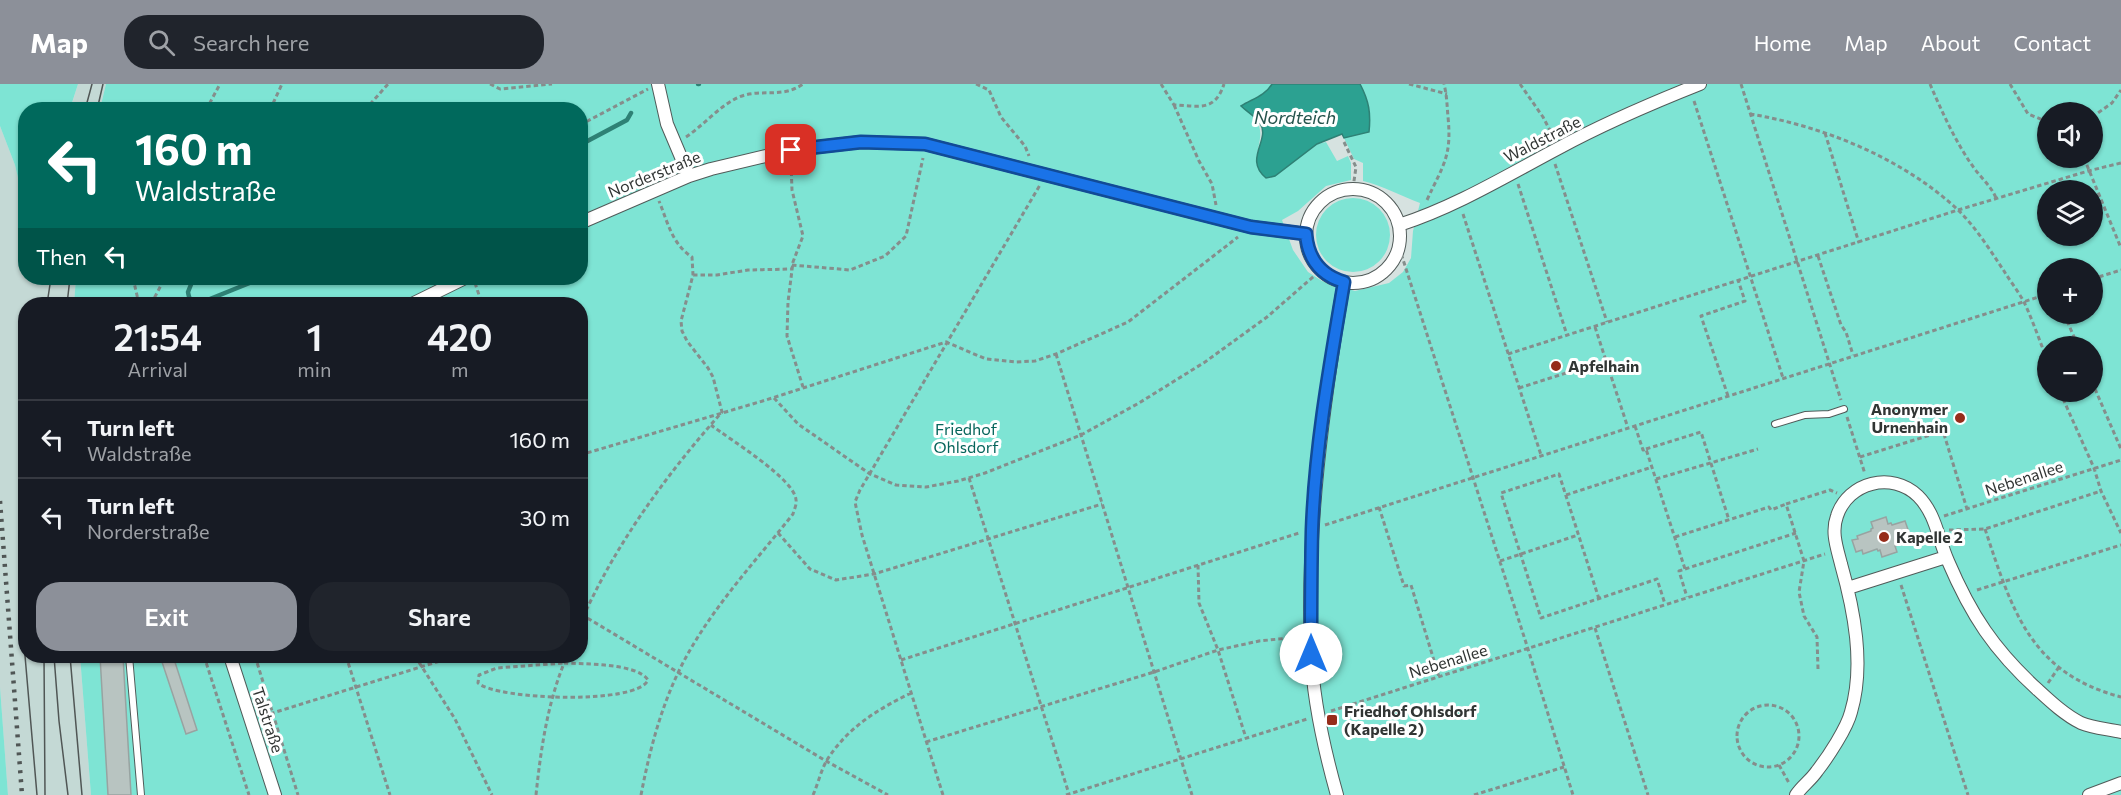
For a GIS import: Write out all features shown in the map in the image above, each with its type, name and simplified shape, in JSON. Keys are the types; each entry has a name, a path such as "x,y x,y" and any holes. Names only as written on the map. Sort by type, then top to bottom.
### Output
{"street":[{"path":"654,86 688,176"},
{"name":"Waldstraße","path":"1399,225 1458,201 1555,150 1695,86"},
{"name":"Norderstraße","path":"588,220 688,176 711,169 791,150 861,142 925,144 1251,227 1306,234"},
{"path":"1353,188 1377,195 1391,208 1399,225 1399,247 1394,259 1386,269 1366,281 1344,282 1335,279 1321,270 1310,254 1306,234 1308,220 1315,207 1326,197 1339,191 1353,188"},
{"path":"1336,795 1319,715 1311,654 1312,529 1327,381 1344,282"},
{"path":"426,297 451,285"},
{"path":"1795,793 1816,772 1851,713 1857,674 1854,626 1834,527 1836,516 1846,499 1860,487 1869,484 1893,482 1908,488 1922,501 1936,525 1946,557 1963,595 1992,642 2041,693 2082,723 2121,732"},
{"path":"1848,588 1946,557"},
{"name":"Talstraße","path":"232,663 275,795"},
{"path":"2089,795 2121,783"}],"lane":[{"path":"1775,424 1805,415 1828,414 1844,409"},
{"path":"130,663 141,795"}],"path":[{"path":"210,102 220,84"},
{"path":"274,102 282,84"},
{"path":"371,102 388,84"},
{"path":"490,84 500,89 552,84"},
{"path":"675,144 695,131 718,110 739,97 793,91 803,84"},
{"path":"943,795 862,535 855,502 856,496 1041,174 1025,146 1001,117 989,90 976,84"},
{"path":"1161,84 1174,105 1212,184 1217,218"},
{"path":"1174,105 1204,106 1214,103 1220,97 1224,84"},
{"path":"1409,84 1447,94"},
{"path":"1422,217 1427,198 1438,178 1450,145 1447,94 1444,84"},
{"path":"1520,84 1543,117 1607,322"},
{"path":"1741,84 1869,484"},
{"path":"1930,84 1964,151 1975,170 1993,189 1996,198"},
{"path":"2010,84 2028,114 2037,118"},
{"path":"588,121 654,86"},
{"path":"1695,86 1750,276 1783,378"},
{"path":"2103,109 2112,103 2121,90"},
{"path":"1750,114 1781,119 1825,133 1896,165 1930,188 1958,210 1992,254 2023,301 2037,336"},
{"path":"1825,133 1859,243"},
{"path":"1344,142 1348,155 1356,167 1353,188"},
{"path":"693,275 717,275 792,267 850,270 885,256 906,236 925,144"},
{"path":"791,150 792,190 803,236 792,267 787,336 802,387"},
{"path":"1508,354 1996,198 2121,163"},
{"path":"2087,168 2121,248"},
{"path":"1514,171 1567,336"},
{"path":"655,191 675,242 692,257 693,275 681,321 682,331 714,377 722,412"},
{"path":"1458,201 1541,456"},
{"path":"588,453 946,342 986,359 1035,361 1056,354 1128,322 1251,227"},
{"path":"1399,247 1573,795"},
{"path":"1818,256 1853,356"},
{"path":"774,397 798,424 870,474 896,485 926,487 969,478 1081,435 1139,403 1205,362 1267,317 1321,270"},
{"path":"2103,276 2121,270"},
{"path":"1728,396 1701,316 1745,301 1738,280"},
{"path":"901,660 2037,297"},
{"path":"1595,326 1628,428"},
{"path":"1056,354 1192,795"},
{"path":"1519,388 1566,373"},
{"path":"2064,402 2121,533"},
{"path":"2101,402 2121,449"},
{"path":"588,605 625,539 659,489 722,412"},
{"path":"641,795 655,732 678,672 729,592 793,514 796,500 791,486 781,476 710,425"},
{"path":"1635,426 1643,450 1701,432 1729,520"},
{"path":"1860,457 1943,431 1967,509"},
{"path":"1646,449 1685,569"},
{"path":"1656,479 1758,449"},
{"name":"Nebenallee","path":"1936,525 1967,509 2121,460"},
{"path":"1566,495 1652,467"},
{"path":"1599,599 1559,474 1501,493 1541,618 1599,599 1657,579 1666,604"},
{"path":"969,478 1068,795"},
{"path":"1675,537 1768,507 1771,510 1830,489 1846,499"},
{"path":"1936,525 1985,529 2101,491"},
{"path":"778,533 810,569 836,580 874,574 1102,504"},
{"path":"1786,504 1804,561 1799,592 1804,616 1817,637 1818,669"},
{"path":"1379,507 1404,586 1411,585 1439,676"},
{"path":"1985,529 2002,582 2020,622 2042,651 2066,674 2096,690 2121,697"},
{"path":"1687,597 1679,571 1796,533"},
{"path":"1500,561 1579,535"},
{"path":"1963,595 2121,545"},
{"name":"Nebenallee","path":"1068,795 1837,550"},
{"path":"1198,565 1199,603 1218,650 1246,738"},
{"path":"1896,572 1968,795"},
{"path":"588,620 888,795"},
{"path":"1595,627 1648,795"},
{"path":"926,742 1218,650 1258,641 1311,635"},
{"path":"206,663 249,795"},
{"path":"257,663 298,795"},
{"path":"348,663 390,795"},
{"path":"250,720 430,663"},
{"path":"536,795 543,737 552,697 564,663"},
{"path":"564,663 612,666 643,674 648,680 644,686 632,692 600,696 552,697 489,689 480,685 477,678 497,668 564,663"},
{"path":"422,665 455,719 492,795"},
{"path":"2041,693 2059,667"},
{"path":"813,795 826,761 850,733 879,708 911,693"},
{"path":"1767,705 1778,707 1794,720 1798,730 1795,751 1789,759 1779,765 1770,767 1751,762 1739,748 1738,728 1742,719 1756,707 1767,705"},
{"path":"1779,765 1795,793"},
{"path":"1474,795 1564,767"}],"shaded area":[{"path":"78,84 106,84 102,102 72,102"},
{"path":"0,126 18,178 18,285 75,285 75,297 18,297 18,663 81,663 91,795 8,795 0,687"}],"green space":[{"path":"0,84 78,84 72,102 18,102 18,178 0,126"},
{"name":"Friedhof Ohlsdorf","path":"106,84 1272,84 1263,94 1243,104 1260,129 1256,160 1275,176 1317,144 1326,142 1337,161 1348,156 1351,163 1351,180 1326,186 1298,211 1282,220 1293,250 1308,272 1322,281 1355,291 1389,283 1403,272 1411,258 1413,231 1420,203 1363,181 1363,163 1354,159 1344,138 1369,132 1369,107 1360,84 2121,84 2121,795 91,795 81,663 588,663 588,297 75,297 75,285 588,285 588,102 102,102"},
{"path":"1346,198 1360,198 1374,204 1384,214 1390,228 1390,242 1384,256 1374,266 1360,272 1346,272 1332,266 1322,256 1316,242 1316,228 1322,214 1332,204"},
{"path":"0,687 8,795 0,795"}],"water":[{"name":"Nordteich","path":"1272,84 1360,84 1369,107 1369,132 1344,138 1342,134 1317,144 1275,176 1266,178 1257,164 1262,136 1260,123 1241,106 1262,94"}],"building":[{"name":"Kapelle 2","path":"1886,517 1888,524 1892,525 1905,521 1911,538 1897,543 1898,545 1895,546 1897,552 1882,557 1880,550 1877,549 1863,554 1862,550 1856,552 1852,540 1871,531 1873,528 1871,522"},
{"path":"100,663 123,663 131,795 108,795"},
{"path":"162,663 175,663 197,730 186,734"}],"waterway":[{"path":"588,141 627,120 631,113"},
{"path":"189,297 191,285"},
{"path":"215,297 245,285"}],"tram line":[{"path":"87,102 92,84"},
{"path":"99,102 103,84"},
{"path":"48,297 50,285"},
{"path":"68,297 69,285"},
{"path":"26,663 37,795"},
{"path":"44,663 45,795"},
{"path":"55,663 68,795"},
{"path":"71,663 82,795"}],"railway":[{"path":"0,501 22,795"}],"place":[{"name":"Apfelhain","path":"1556,366"},
{"name":"Anonymer Urnenhain","path":"1960,418"},
{"name":"Kapelle 2","path":"1884,537"},
{"name":"Friedhof Ohlsdorf (Kapelle 2)","path":"1332,720"}],"route":[{"path":"791,150 861,142 925,144 1251,227 1306,234 1314,263 1328,275 1344,282 1327,381 1315,494 1312,529 1311,654"}]}
